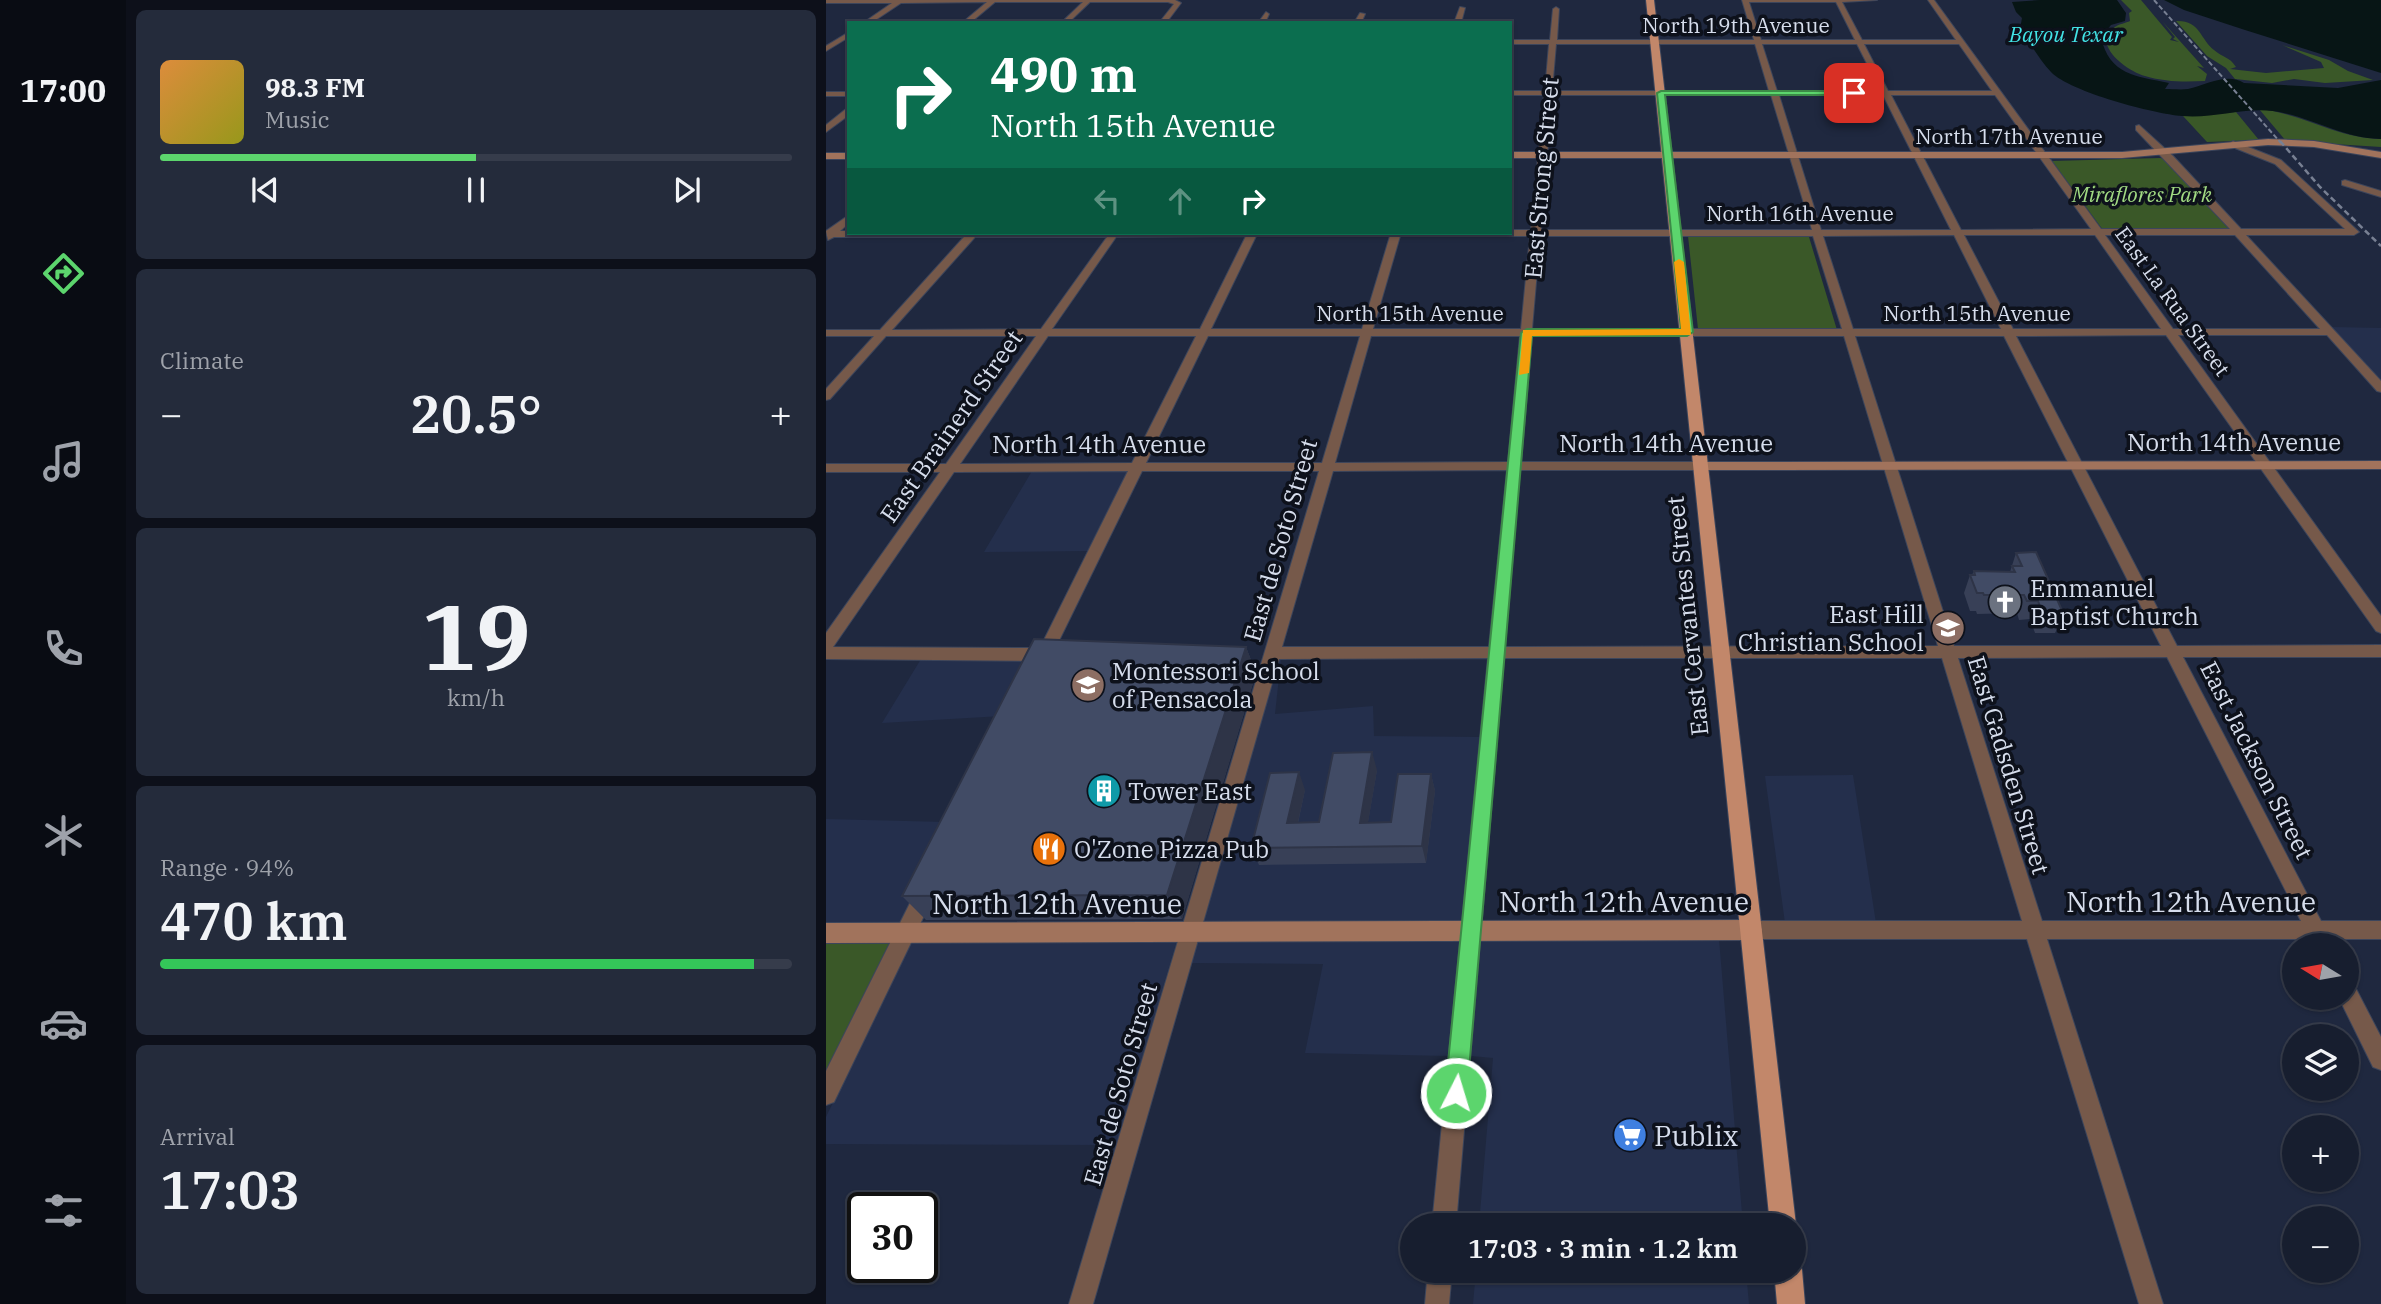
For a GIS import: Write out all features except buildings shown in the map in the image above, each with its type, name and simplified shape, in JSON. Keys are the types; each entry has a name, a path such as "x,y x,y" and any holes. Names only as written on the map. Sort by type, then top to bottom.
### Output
{"main road":[{"name":"East Cervantes Street","path":"1650,0 1782,1213"},
{"path":"1789,1283 1791,1304"}],"street":[{"path":"826,1 1164,0 1179,4 1164,21"},
{"path":"1745,0 1874,0"},
{"name":"East Gadsden Street","path":"1745,0 2151,1304"},
{"name":"East Jackson Street","path":"1838,0 2316,933"},
{"name":"East La Rua Street","path":"1931,0 2381,626"},
{"path":"869,21 899,1"},
{"path":"968,21 993,1"},
{"path":"1066,21 1088,1"},
{"path":"1458,21 1462,8"},
{"name":"East Strong Street","path":"1445,1213 1556,9"},
{"path":"1358,21 1362,13"},
{"path":"1262,21 1266,14"},
{"path":"826,49 847,35"},
{"name":"North 19th Avenue","path":"1512,42 1962,42"},
{"path":"826,43 847,43"},
{"path":"1512,93 1998,93"},
{"path":"826,94 847,94"},
{"path":"826,129 847,113"},
{"path":"2139,128 2381,388"},
{"name":"North 17th Avenue","path":"1512,155 2043,155 2165,153 2234,144 2314,144 2381,155"},
{"name":"North 16th Avenue","path":"1512,233 2354,232 2278,162 2234,144"},
{"path":"2314,144 2381,161"},
{"path":"826,156 847,156"},
{"path":"2345,183 2381,194"},
{"path":"828,235 847,220"},
{"name":"North 16th Avenue","path":"828,235 847,235"},
{"path":"826,396 971,235"},
{"name":"East Brainerd Street","path":"826,645 1113,235"},
{"path":"1032,679 1050,656 1137,467 1252,235"},
{"name":"East de Soto Street","path":"1080,1304 1190,932 1266,661 1395,235"},
{"name":"North 15th Avenue","path":"826,334 2330,332"},
{"name":"North 14th Avenue","path":"826,468 2381,466"},
{"path":"1266,661 1497,652 2381,651"},
{"path":"826,653 1050,656"},
{"path":"826,1094 936,873"},
{"name":"North 12th Avenue","path":"826,933 1751,930 2282,937"},
{"name":"North 12th Avenue","path":"2358,933 2381,930"},
{"path":"2356,1010 2381,1059"},
{"path":"1437,1304 1439,1283"}],"shaded area":[{"path":"2332,327 2381,328 2381,380 2372,371"},
{"path":"1032,471 1128,471 1088,551 984,552"},
{"path":"921,659 1034,659 900,925 826,925 826,819 945,822 1002,716 882,723"},
{"path":"1279,659 1275,714 1373,706 1374,736 1481,737 1462,923 1203,924"},
{"path":"1853,775 1876,923 1785,923 1765,776"},
{"path":"1719,939 1742,1213 1480,1213 1493,1058 1471,1056 1481,940"},
{"path":"1177,940 1116,1145 826,1144 826,1117 912,941"},
{"path":"1198,940 1460,940 1449,1056 1305,1053 1323,964 1191,963"},
{"path":"1475,1283 1747,1283 1749,1304 1473,1304"}],"green space":[{"path":"2121,0 2141,0 2172,37 2170,40 2179,42 2173,39 2175,37 2162,21 2204,68 2197,66 2207,74 2205,81 2175,81 2145,76 2121,63 2109,49 2107,41 2108,34 2117,26 2130,21 2129,13 2132,11"},
{"path":"2176,21 2195,27 2209,46 2236,67 2230,69 2266,73 2324,68 2321,62 2282,45 2329,60 2348,71 2373,80 2325,83 2294,79 2272,83 2235,79 2226,68 2207,56"},
{"path":"2259,109 2291,116 2349,135 2381,139 2381,147 2286,141"},
{"path":"2236,112 2259,140 2207,142 2183,116"},
{"name":"Miraflores Park","path":"2165,159 2231,231 2103,230 2052,161"},
{"path":"1688,236 1809,237 1837,330 1698,329"},
{"path":"826,933 906,933 826,1094"}],"water":[{"name":"Bayou Texar","path":"2117,0 2126,13 2125,21 2111,25 2101,37 2105,50 2110,59 2126,72 2169,83 2165,89 2188,89 2224,79 2244,83 2338,88 2381,80 2381,139 2352,135 2273,111 2205,116 2169,114 2114,101 2076,87 2051,72 2020,29 2022,18 2012,2"},
{"path":"2164,0 2381,0 2381,73 2184,10"}],"railway":[{"path":"2154,0 2281,143"},
{"path":"2280,141 2320,187 2381,246"}],"slow traffic":[{"path":"1523,373 1527,333 1687,332 1679,262"}],"place":[{"name":"Emmanuel Baptist Church","path":"2005,602"},
{"name":"East Hill Christian School","path":"1948,628"},
{"name":"Montessori School of Pensacola","path":"1088,685"},
{"name":"Tower East","path":"1104,791"},
{"name":"O'Zone Pizza Pub","path":"1049,849"},
{"name":"Publix","path":"1630,1135"}],"route":[{"path":"1456,1093 1527,333 1687,332 1661,93 1854,93"}]}
